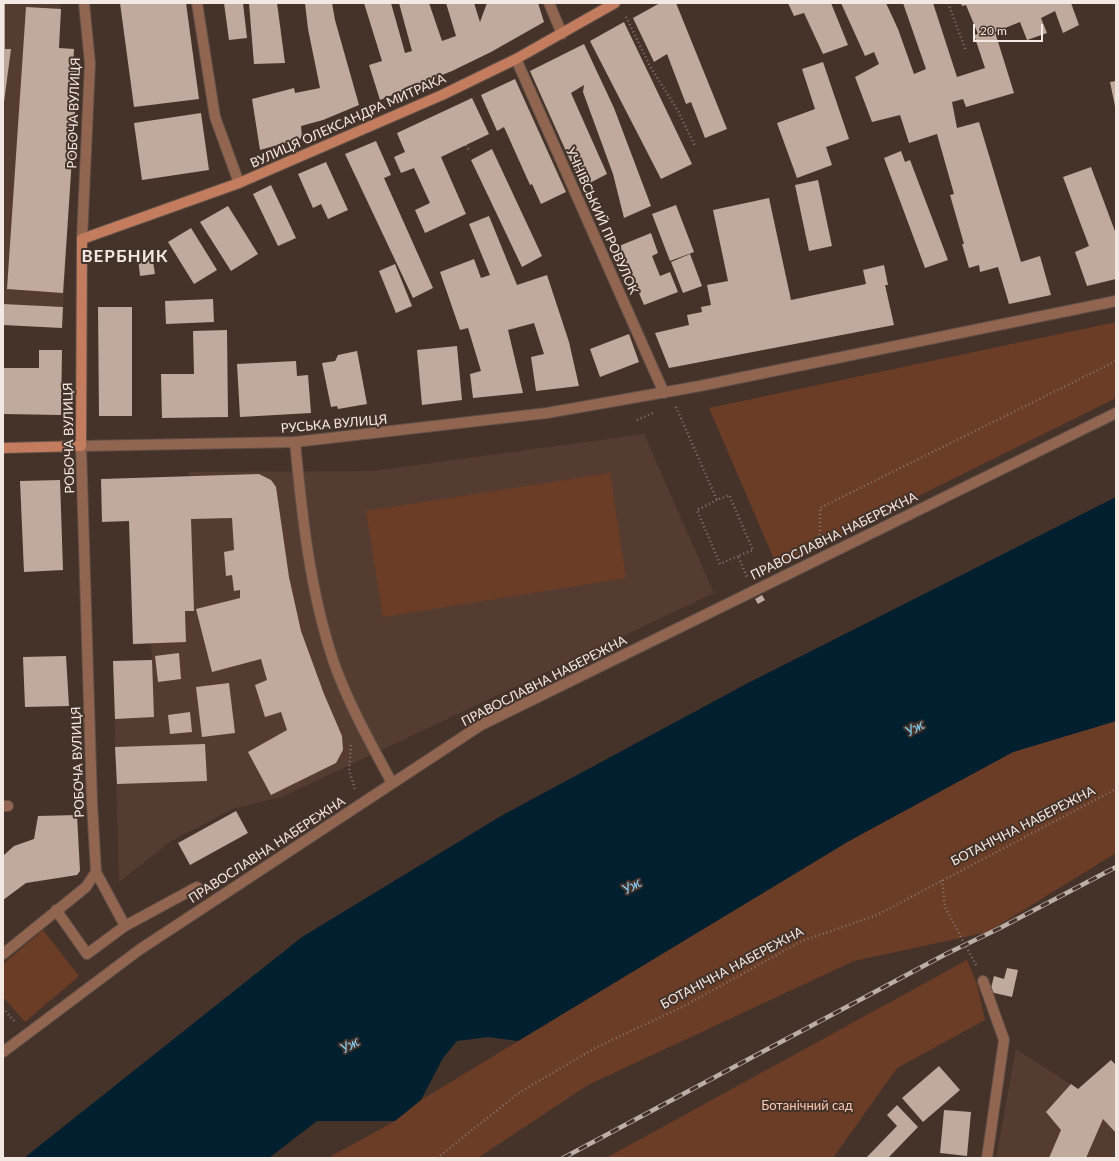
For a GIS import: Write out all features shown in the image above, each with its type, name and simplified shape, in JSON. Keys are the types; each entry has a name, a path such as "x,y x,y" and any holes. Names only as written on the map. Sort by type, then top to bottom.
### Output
{"main road":[{"name":"ВУЛИЦЯ ОЛЕКСАНДРА МИТРАКА","path":"82,240 239,183 442,95 516,59 615,3"},
{"name":"РОБОЧА ВУЛИЦЯ","path":"81,446 82,240"},
{"name":"РУСЬКА ВУЛИЦЯ","path":"3,448 81,446"}],"street":[{"name":"РОБОЧА ВУЛИЦЯ","path":"82,240 90,63 84,3"},
{"path":"197,3 215,117 239,183"},
{"path":"549,3 562,34"},
{"name":"УЧНІВСЬКИЙ ПРОВУЛОК","path":"516,59 667,392"},
{"path":"667,392 1116,301"},
{"name":"РУСЬКА ВУЛИЦЯ","path":"81,446 295,442 547,413 667,392"},
{"name":"ПРАВОСЛАВНА НАБЕРЕЖНА","path":"3,1052 139,950 481,725 753,590 1116,413"},
{"path":"295,442 302,507 314,588 334,662 354,711 392,783"},
{"name":"РОБОЧА ВУЛИЦЯ","path":"81,446 92,803 96,872"},
{"path":"3,954 86,887 96,872 125,926"},
{"path":"56,910 87,954 125,926 197,887"},
{"path":"983,981 1004,1040 987,1158"}],"path":[{"path":"948,3 966,51"},
{"path":"626,17 650,66 678,111 695,146"},
{"path":"466,145 470,152"},
{"path":"819,558 820,508 1116,361"},
{"path":"667,392 717,500"},
{"path":"729,495 753,550 738,556 720,564 697,510 729,495"},
{"path":"738,556 753,590"},
{"path":"352,742 349,770 362,803"},
{"name":"БОТАНІЧНА НАБЕРЕЖНА","path":"437,1158 520,1092 597,1047 684,1006 802,941 877,915 1116,789"},
{"path":"942,880 944,907 971,954 983,981"}],"shaded area":[{"path":"3,3 59,3 61,9 58,65 78,67 63,307 3,304"},
{"path":"644,434 714,593 282,797 235,808 171,841 119,882 113,661 152,660 151,643 186,642 185,611 191,519 189,472 373,471"},
{"path":"1016,1049 1078,1089 1116,1133 1116,1158 996,1158"}],"green space":[{"path":"1116,322 1116,398 777,566 709,408"},
{"path":"610,473 626,578 383,617 366,511"},
{"path":"1116,721 1116,853 988,932 854,961 588,1085 478,1158 328,1158 395,1121 421,1100 849,841 1013,752"},
{"path":"43,930 79,976 25,1022 3,997 3,964"},
{"name":"Ботанічний сад","path":"967,960 977,984 985,1020 897,1068 833,1158 606,1158"}],"water":[{"name":"Уж","path":"1116,497 1116,721 1013,752 849,841 518,1041 488,1037 457,1041 443,1058 421,1100 395,1121 317,1121 269,1158 24,1158 302,937 501,816 748,683"}],"building":[{"path":"3,3 5,3 5,49 11,49 4,102"},
{"path":"120,3 186,3 199,99 134,107"},
{"path":"224,3 243,3 247,38 229,40"},
{"path":"249,3 277,3 285,63 254,64"},
{"path":"305,3 332,3 335,20 359,105 323,120 301,126 302,138 260,150 252,99 294,88 295,93 320,88 308,29"},
{"path":"364,3 391,3 405,53 412,51 399,3 429,3 442,41 456,36 446,3 474,3 480,22 487,3 538,3 544,22 491,52 452,71 380,100 369,65 382,61"},
{"path":"660,3 676,3 727,129 705,138 691,102 686,104 667,54 654,62 633,18"},
{"path":"788,3 831,3 848,45 823,54 804,13 794,16"},
{"path":"841,3 886,3 898,29 914,74 926,69 903,3 933,3 957,77 985,68 974,35 978,34 966,5 962,6 961,3 1071,3 1079,25 1063,33 1055,11 1041,18 1047,33 1027,40 1020,22 995,32 1014,93 966,107 963,99 952,102 957,128 979,122 1021,262 1040,256 1051,295 1009,304 998,267 980,272 979,265 969,268 962,244 964,244 950,195 954,194 937,134 909,143 900,115 872,122 855,77 879,64 874,52 865,56"},
{"path":"26,7 61,9 59,48 74,49 73,66 78,67 63,293 7,289"},
{"path":"624,22 692,164 661,179 590,41"},
{"path":"584,44 614,108 651,206 624,218 613,174 583,92 584,85 571,93 607,174 582,187 530,71"},
{"path":"823,62 849,139 826,147 832,165 797,178 777,123 815,109 802,69"},
{"path":"515,79 566,192 541,204 532,184 530,185 504,127 497,131 481,95"},
{"path":"1116,81 1116,106 1115,106 1110,82"},
{"path":"472,98 489,134 441,157 466,214 425,233 415,210 430,203 414,168 401,173 394,157 405,152 397,133"},
{"path":"201,113 209,170 142,180 134,123"},
{"path":"376,141 391,175 384,178 433,288 413,298 345,154"},
{"path":"492,149 542,256 522,267 471,160"},
{"path":"901,151 905,162 910,160 948,260 925,268 884,158"},
{"path":"326,162 348,210 328,219 321,204 313,208 298,174"},
{"path":"1091,167 1116,234 1116,279 1087,286 1075,252 1089,246 1063,177"},
{"path":"818,180 832,246 809,251 795,185"},
{"path":"271,185 296,238 278,246 253,194"},
{"path":"769,198 791,300 866,284 863,270 884,265 888,285 885,285 894,325 669,368 655,333 689,325 687,315 702,312 701,307 711,305 707,285 728,281 713,210"},
{"path":"676,205 694,252 670,261 652,214"},
{"path":"228,206 258,254 231,271 200,222"},
{"path":"489,216 517,285 547,275 569,342 579,386 536,391 531,357 544,354 534,323 508,330 523,393 473,398 470,374 481,371 468,328 460,330 440,272 474,259 481,278 490,275 469,224"},
{"path":"191,228 217,270 194,284 168,242"},
{"path":"651,233 658,253 652,256 660,276 670,272 678,292 644,305 619,246"},
{"path":"690,254 702,286 683,293 671,262"},
{"path":"152,255 155,274 140,276 138,257"},
{"path":"395,264 412,306 396,313 379,271"},
{"path":"213,299 214,322 166,324 165,301"},
{"path":"3,304 63,307 62,328 3,325"},
{"path":"98,307 132,307 132,416 99,416"},
{"path":"227,330 228,417 162,418 161,374 194,374 193,331"},
{"path":"629,334 639,362 600,377 590,349"},
{"path":"457,346 462,400 422,405 417,350"},
{"path":"39,350 62,350 61,415 4,414 4,368 39,368"},
{"path":"357,351 367,404 338,409 337,406 331,407 322,363 335,361 338,355"},
{"path":"296,361 297,376 308,375 311,413 240,417 237,364"},
{"path":"259,474 271,480 276,487 289,577 301,631 324,694 342,736 343,750 336,763 271,795 248,752 287,730 281,712 265,717 255,685 267,680 261,659 212,672 196,609 240,598 240,590 234,591 232,575 226,576 224,552 234,550 232,518 191,519 194,611 185,611 186,642 133,644 129,521 102,522 101,479"},
{"path":"60,480 63,570 24,572 20,481"},
{"path":"762,595 765,600 758,604 755,599"},
{"path":"179,653 181,679 158,682 155,656"},
{"path":"66,656 69,706 25,707 23,657"},
{"path":"152,660 154,717 115,719 113,661"},
{"path":"229,683 235,733 202,737 196,687"},
{"path":"190,712 192,732 170,734 168,715"},
{"path":"205,744 207,781 117,784 115,747"},
{"path":"236,811 248,833 190,865 178,843"},
{"path":"77,815 80,871 77,875 26,883 3,900 3,853 4,855 14,846 34,839 38,816"},
{"path":"1007,968 1018,970 1012,997 990,992 994,976 1004,979"},
{"path":"1111,1060 1116,1065 1116,1133 1103,1119 1086,1158 1049,1158 1061,1130 1046,1112 1071,1084 1078,1089"},
{"path":"939,1066 960,1090 923,1122 902,1098"},
{"path":"897,1105 918,1127 888,1158 866,1158 897,1126 887,1115"},
{"path":"944,1110 971,1112 967,1156 940,1153"}],"railway":[{"path":"563,1158 946,954 1000,928 1116,867"}],"district":[{"name":"ВЕРБНИК","path":"125,257"}]}
